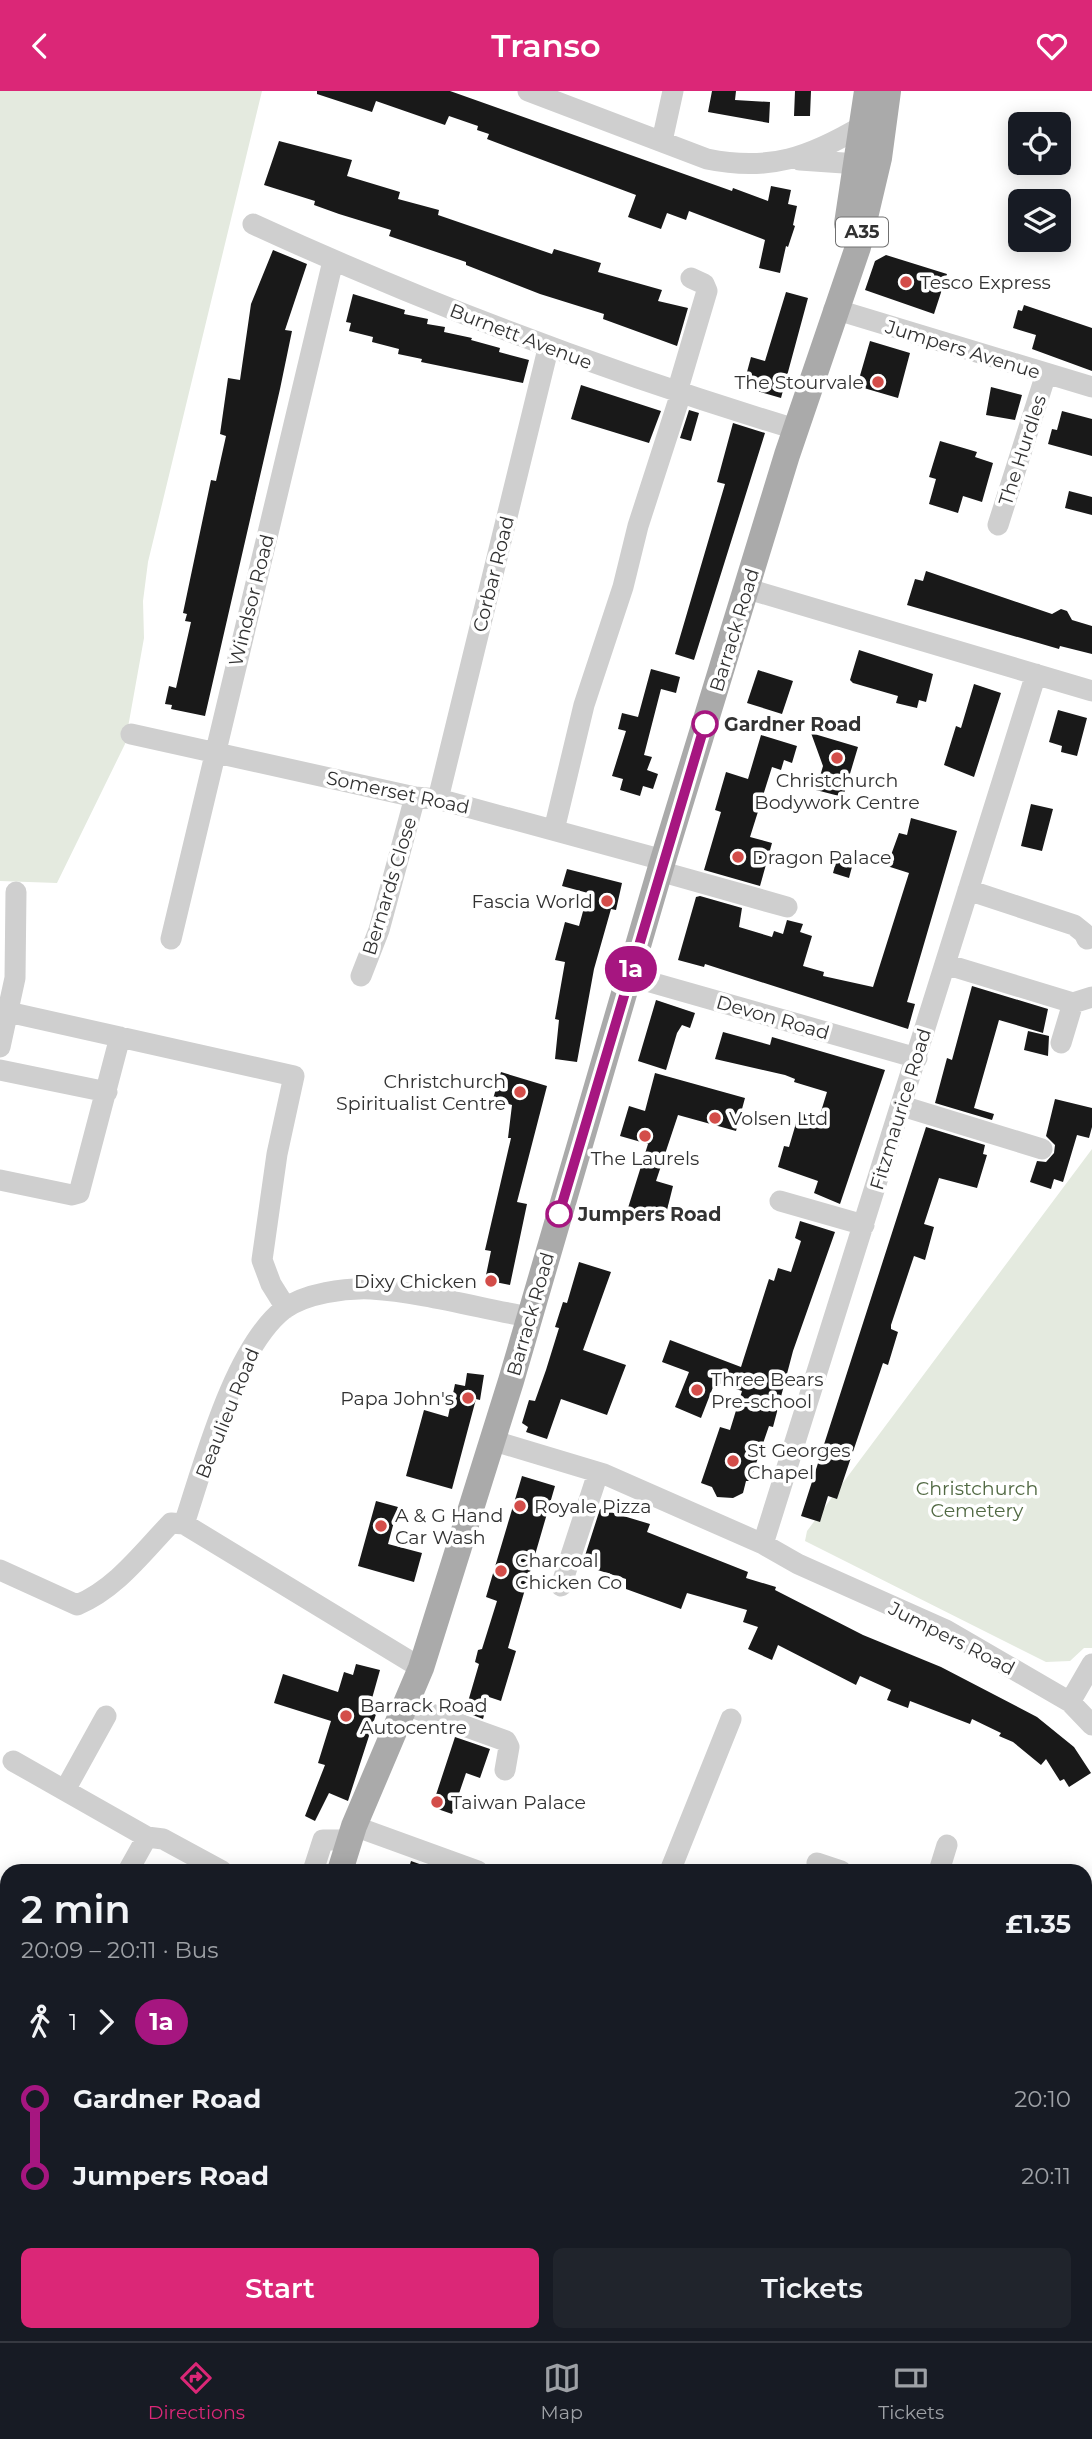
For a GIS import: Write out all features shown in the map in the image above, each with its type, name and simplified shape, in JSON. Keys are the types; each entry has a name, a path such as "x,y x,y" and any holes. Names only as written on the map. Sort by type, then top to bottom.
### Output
{"main road":[{"name":"Barrack Road","path":"867,91 864,125 869,157"},
{"name":"Barrack Road","path":"342,1864 352,1833 421,1668 529,1317 661,865 834,309 869,157 888,91"}],"street":[{"path":"528,91 707,159 732,164 869,157"},
{"path":"662,141 673,91"},
{"path":"795,159 817,152 864,125"},
{"name":"Burnett Avenue","path":"253,224 333,261 548,349 795,429"},
{"name":"Windsor Road","path":"171,939 333,261"},
{"path":"554,830 577,728 707,291 704,283 691,278"},
{"name":"Jumpers Avenue","path":"834,309 1092,387"},
{"name":"Corbar Road","path":"438,799 548,349"},
{"name":"The Hurdles","path":"998,526 1045,374"},
{"path":"748,589 1092,691"},
{"name":"Fitzmaurice Road","path":"763,1544 1035,674"},
{"name":"Somerset Road","path":"131,734 415,797 438,799 554,830 787,907"},
{"name":"Bernards Close","path":"361,976 379,930 415,797"},
{"path":"968,890 1074,925 1087,939"},
{"path":"0,1047 15,978 8,928 16,892"},
{"path":"945,964 1082,1000 1061,1043"},
{"name":"Devon Road","path":"629,976 917,1058"},
{"path":"8,1012 294,1076 277,1154 262,1259 271,1284 286,1308"},
{"path":"0,1180 72,1195 79,1193 121,1037"},
{"path":"0,1070 107,1093"},
{"path":"902,1106 1042,1149"},
{"path":"780,1201 864,1225"},
{"name":"Beaulieu Road","path":"184,1524 234,1386 252,1346 286,1308 328,1293 371,1289 529,1317"},
{"name":"Jumpers Road","path":"491,1440 598,1473 763,1544 798,1565 946,1630 1070,1702 1092,1724"},
{"path":"561,1586 598,1473"},
{"path":"0,1570 77,1605 92,1599 123,1574 171,1523 184,1524 421,1668"},
{"path":"1070,1702 1092,1664"},
{"path":"406,1705 506,1741 509,1747 505,1770"},
{"path":"65,1790 106,1716"},
{"path":"673,1864 731,1719"},
{"path":"13,1762 147,1837 163,1839 209,1864"},
{"path":"315,1864 323,1840 352,1833 455,1864"},
{"path":"132,1864 147,1837"},
{"path":"941,1864 947,1845"}],"green space":[{"path":"0,91 262,91 148,562 143,601 144,638 125,744 57,883 0,881"},
{"name":"Christchurch Cemetery","path":"1092,1149 1092,1648 1084,1648 1070,1661 1046,1662 805,1541 807,1531"}],"building":[{"path":"317,91 450,91 732,191 733,188 768,201 771,186 791,190 788,204 797,206 795,226 788,247 786,246 780,273 759,268 765,240 689,211 686,220 667,213 661,229 628,217 636,195 487,139 489,134 477,130 478,126 449,116 445,125 376,101 372,112 317,94"},
{"path":"712,91 736,91 735,100 770,102 769,123 708,112"},
{"path":"795,91 811,91 810,116 794,116"},
{"path":"279,141 352,160 347,176 400,192 398,199 439,210 438,215 552,254 554,249 601,263 598,272 662,290 658,301 688,308 677,346 603,319 604,314 540,294 466,265 466,262 389,236 391,230 339,214 314,205 315,201 264,185"},
{"path":"273,250 307,264 285,330 292,331 280,389 205,716 171,709 172,705 165,704 169,686 176,688 191,622 185,621 187,614 183,613 211,480 216,481 226,436 220,434 228,378 240,380 251,304"},
{"name":"Tesco Express","path":"886,255 947,274 934,314 865,290 875,261"},
{"path":"786,292 808,298 781,398 743,387 751,357 765,361"},
{"path":"353,294 405,310 404,314 428,319 427,324 445,327 444,332 472,338 471,340 500,348 499,352 529,360 523,383 421,362 422,359 398,354 399,349 372,342 373,337 349,331 351,323 346,322"},
{"path":"1024,305 1092,328 1092,371 1032,349 1036,335 1013,328 1018,310 1022,311"},
{"path":"870,341 910,353 898,398 857,386"},
{"path":"581,385 661,411 649,443 571,419"},
{"path":"991,387 1022,395 1015,420 986,415"},
{"path":"689,410 699,413 691,441 680,438"},
{"path":"1062,411 1092,419 1092,456 1048,444 1052,429 1057,430"},
{"path":"733,423 765,433 694,660 675,654 725,484 717,482"},
{"path":"940,441 977,452 975,457 993,463 982,502 963,496 958,513 929,504 936,479 929,477"},
{"path":"1069,491 1092,497 1092,515 1065,508"},
{"path":"926,571 1052,614 1061,609 1067,611 1072,620 1092,626 1092,654 1060,646 1059,649 907,605 915,579 923,581"},
{"path":"859,650 933,674 926,702 919,700 917,708 896,703 898,696 853,683 850,680"},
{"path":"651,669 680,677 676,693 661,689 644,755 652,757 647,770 658,774 653,789 643,786 640,796 620,790 623,779 612,776 626,731 618,729 622,713 638,717"},
{"path":"758,670 793,681 782,714 747,703"},
{"path":"974,684 1001,693 974,777 944,765 956,726 961,728"},
{"path":"1058,710 1087,718 1077,756 1061,752 1062,746 1049,742"},
{"name":"Christchurch Bodywork Centre","path":"811,733 858,747 843,797 816,790 823,766"},
{"path":"761,735 797,746 792,763 784,760 781,770 772,767 750,837 772,843 760,886 704,870 721,812 715,810 726,772 748,779"},
{"path":"1031,804 1053,809 1042,851 1021,846"},
{"path":"911,818 957,831 907,1002 915,1004 908,1029 705,964 704,967 678,960 696,897 700,896 742,908 739,927 772,937 774,931 783,934 787,920 803,924 800,932 812,936 803,966 824,972 823,976 873,987 909,873 887,866 899,833 907,835"},
{"path":"837,858 853,863 849,878 833,873"},
{"path":"567,869 622,883 616,910 611,909 594,969 577,1062 555,1059 559,1020 555,1019 565,962 555,960 565,922 579,926 588,893 562,886"},
{"path":"972,986 1048,1009 1043,1033 999,1020 974,1108 994,1114 992,1120 935,1103 947,1058 952,1060"},
{"path":"656,1000 695,1013 690,1028 682,1025 677,1033 666,1070 638,1061"},
{"path":"1028,1031 1049,1036 1048,1056 1024,1050"},
{"path":"723,1032 770,1045 772,1037 885,1070 840,1204 814,1193 818,1181 778,1167 784,1146 789,1147 799,1113 819,1118 827,1092 794,1082 795,1079 785,1075 715,1059"},
{"path":"501,1072 547,1086 517,1202 527,1204 510,1285 485,1280 491,1251 485,1250 511,1138 508,1138 512,1105 493,1099"},
{"path":"655,1073 745,1098 736,1131 678,1115 656,1181 673,1186 665,1218 628,1208 648,1144 620,1136 629,1106 645,1111"},
{"path":"1055,1099 1092,1108 1092,1127 1089,1138 1077,1135 1063,1182 1054,1179 1051,1189 1030,1182 1037,1161 1046,1162 1054,1153 1055,1145 1046,1136"},
{"path":"926,1127 985,1145 983,1154 987,1155 977,1188 939,1178 924,1224 934,1227 925,1260 914,1256 891,1325 891,1329 898,1332 888,1365 883,1363 837,1499 828,1496 820,1522 801,1516"},
{"path":"800,1221 835,1232 793,1351 773,1427 769,1426 750,1481 746,1481 743,1493 733,1498 717,1497 712,1487 701,1483 720,1427 730,1430 742,1391 715,1382 701,1418 675,1407 689,1372 662,1362 670,1340 741,1367 769,1279 774,1281 778,1268 791,1272 801,1241 795,1238"},
{"path":"579,1262 611,1272 583,1350 626,1365 607,1415 561,1399 547,1439 526,1432 528,1427 522,1423 529,1400 535,1401 546,1370 559,1328 555,1327 563,1302 567,1303"},
{"path":"467,1373 484,1375 480,1400 476,1399 452,1489 406,1476 424,1410 448,1417 455,1384 465,1386"},
{"path":"522,1476 555,1486 508,1648 516,1651 501,1701 489,1697 483,1719 465,1712 479,1664 475,1662 478,1650 482,1649 497,1601 486,1597"},
{"name":"A & G Hand Car Wash","path":"376,1501 398,1507 388,1544 422,1553 414,1582 358,1566"},
{"path":"600,1509 650,1524 647,1532 748,1572 746,1578 776,1587 775,1590 863,1635 941,1667 1037,1717 1074,1747 1091,1773 1069,1787 1064,1779 1060,1781 1046,1759 1041,1765 1013,1742 999,1736 1001,1733 972,1719 970,1724 910,1701 908,1708 887,1700 891,1690 860,1676 856,1685 778,1645 772,1660 748,1649 758,1627 743,1622 747,1610 687,1593 681,1609 626,1589 626,1579 585,1566 586,1563 583,1562"},
{"path":"356,1664 380,1670 371,1702 379,1705 348,1801 329,1793 315,1821 305,1816 325,1765 318,1763 331,1721 274,1703 283,1674 338,1692 344,1672 353,1675"},
{"path":"455,1737 490,1749 480,1778 466,1773 452,1814 432,1807"}],"bus line":[{"name":"1a","path":"559,1214 705,724"}],"place":[{"name":"Tesco Express","path":"906,282"},
{"name":"The Stourvale","path":"878,382"},
{"name":"Gardner Road","path":"705,724"},
{"name":"Christchurch Bodywork Centre","path":"837,758"},
{"name":"Dragon Palace","path":"738,857"},
{"name":"Fascia World","path":"607,901"},
{"name":"Christchurch Spiritualist Centre","path":"520,1092"},
{"name":"Volsen Ltd","path":"715,1118"},
{"name":"The Laurels","path":"645,1136"},
{"name":"Jumpers Road","path":"559,1214"},
{"name":"Dixy Chicken","path":"491,1281"},
{"name":"Three Bears Pre-school","path":"697,1390"},
{"name":"Papa John's","path":"468,1398"},
{"name":"St Georges Chapel","path":"733,1461"},
{"name":"Royale Pizza","path":"520,1506"},
{"name":"A & G Hand Car Wash","path":"381,1526"},
{"name":"Charcoal Chicken Co","path":"501,1571"},
{"name":"Barrack Road Autocentre","path":"346,1716"},
{"name":"Taiwan Palace","path":"437,1802"}]}
